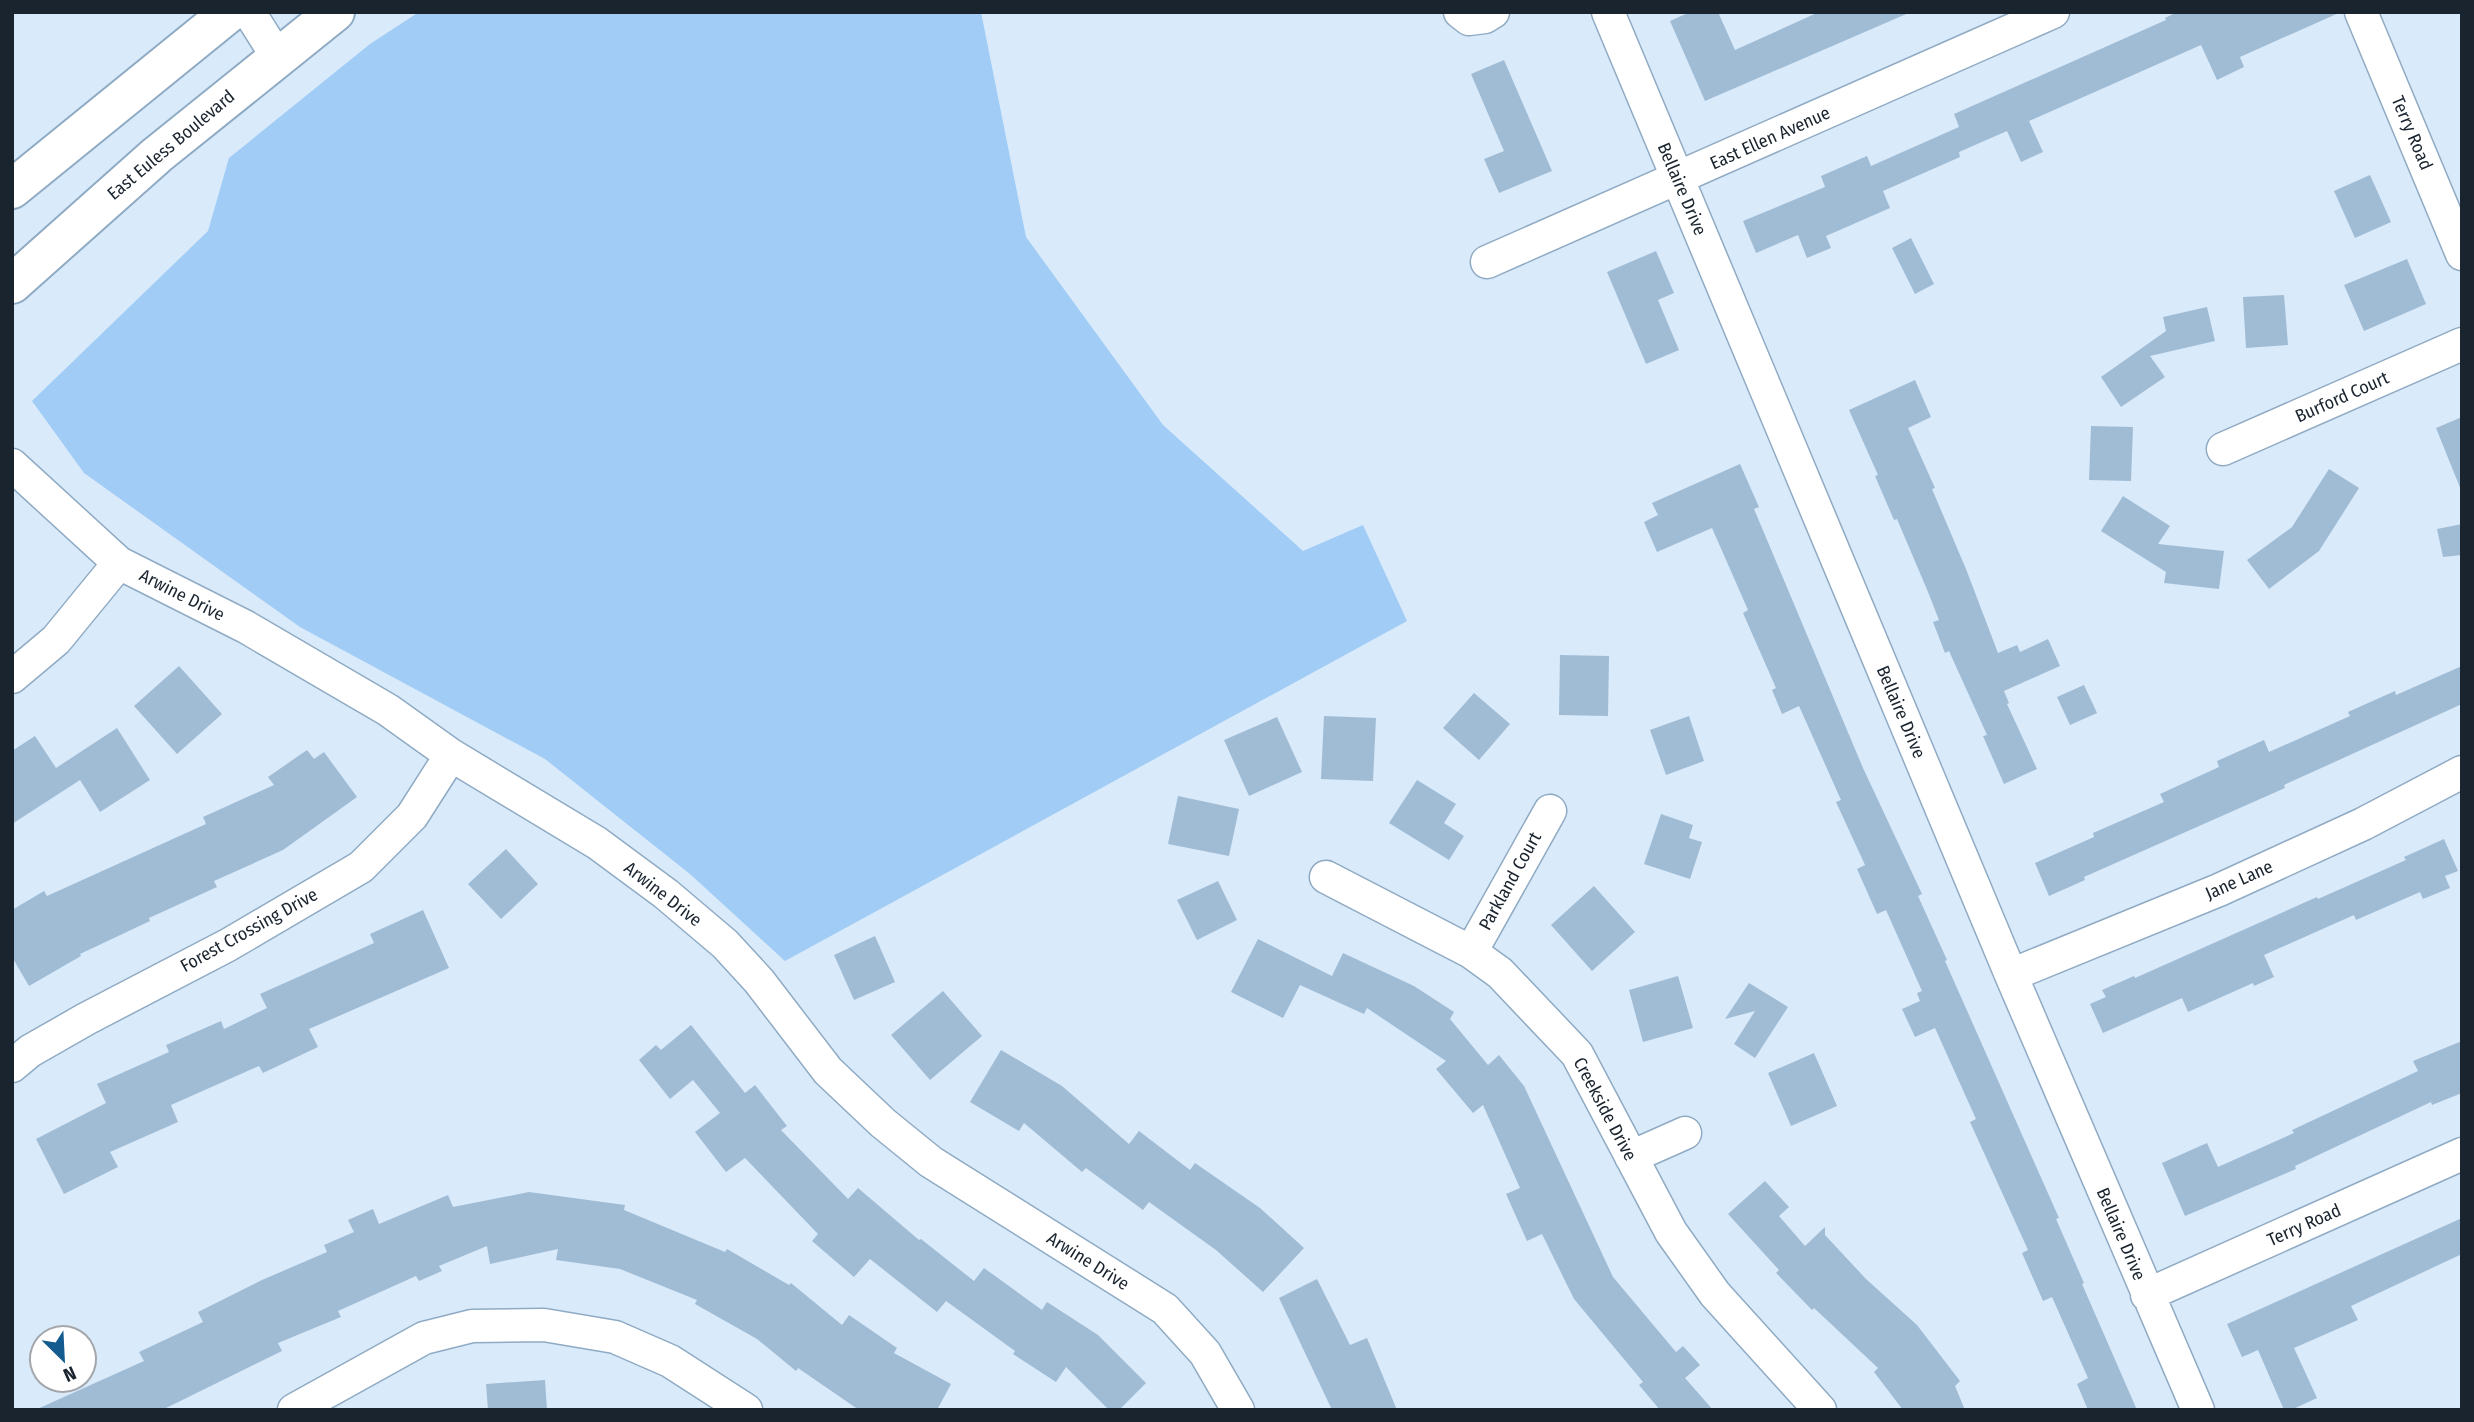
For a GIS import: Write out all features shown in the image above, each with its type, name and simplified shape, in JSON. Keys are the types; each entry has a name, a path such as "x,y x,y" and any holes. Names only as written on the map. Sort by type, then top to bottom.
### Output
{"main road":[{"path":"12,189 230,12"},
{"name":"East Euless Boulevard","path":"12,284 157,155 335,12"}],"street":[{"path":"249,12 278,58"},
{"path":"1460,12 1469,19 1485,17 1493,12"},
{"name":"Bellaire Drive","path":"1608,12 2011,975 2198,1410"},
{"name":"East Ellen Avenue","path":"1487,262 2053,12"},
{"name":"Terry Road","path":"2361,12 2462,254"},
{"name":"Burford Court","path":"2223,449 2462,344"},
{"name":"Arwine Drive","path":"12,465 119,563 258,634 388,710 451,755 597,843 666,894 724,944 760,981 828,1071 883,1124 931,1162 1165,1309 1205,1353 1238,1410"},
{"path":"12,677 57,640 119,563"},
{"name":"Forest Crossing Drive","path":"12,1066 30,1051 75,1025 228,945 361,867 412,816 451,755"},
{"name":"Jane Lane","path":"2011,975 2219,890 2363,824 2462,772"},
{"name":"Parkland Court","path":"1471,952 1550,811"},
{"name":"Creekside Drive","path":"1326,877 1471,952 1500,973 1577,1054 1671,1232 1716,1294 1820,1410"},
{"path":"1631,1157 1685,1133"},
{"name":"Terry Road","path":"2147,1295 2462,1154"},
{"path":"294,1410 424,1338 472,1326 544,1325 615,1337 670,1361 746,1410"}],"shaded area":[{"path":"419,12 981,12 1026,237 1163,425 1303,551 1363,525 1407,621 785,961 690,874 545,759 300,627 84,473 32,401 208,231 229,158 370,44"}],"building":[{"path":"1690,12 1718,12 1735,50 1819,12 1911,12 1705,101 1670,21"},
{"path":"2177,12 2341,12 2240,57 2244,67 2217,80 2201,45 2029,121 2043,152 2021,162 2007,131 1959,152 1960,157 1883,191 1890,208 1826,236 1831,248 1807,258 1798,235 1756,253 1743,221 1825,187 1821,176 1867,156 1871,166 1959,127 1954,114 2166,20 2165,18"},
{"path":"1504,60 1552,171 1499,193 1484,159 1504,151 1471,74"},
{"path":"2370,175 2391,222 2355,238 2334,191"},
{"path":"1911,238 1934,284 1915,294 1892,248"},
{"path":"1656,251 1674,293 1658,300 1679,350 1646,364 1607,272"},
{"path":"2407,259 2426,304 2364,331 2344,285"},
{"path":"2284,295 2288,345 2246,348 2243,297"},
{"path":"2207,307 2215,341 2150,356 2165,377 2121,407 2101,377 2166,331 2163,317"},
{"path":"1915,380 1931,417 1908,428 1935,488 1932,489 1998,653 2017,645 2020,652 2048,639 2060,666 2004,691 2009,703 2007,704 2037,769 2004,784 1983,736 1987,735 1949,651 1945,653 1933,622 1939,620 1928,592 1897,519 1894,520 1875,476 1878,475 1849,410"},
{"path":"2462,417 2462,490 2461,490 2436,428"},
{"path":"2091,426 2133,427 2131,481 2089,480"},
{"path":"1740,464 1759,507 1754,509 1863,768 1922,894 1918,896 1947,960 1945,961 2059,1218 2056,1219 2084,1283 2082,1284 2137,1410 2088,1410 2077,1384 2088,1378 2052,1297 2043,1301 2022,1253 2028,1250 1970,1122 1976,1119 1935,1028 1915,1037 1902,1009 1920,1001 1917,993 1922,991 1886,910 1877,914 1857,869 1865,865 1836,802 1841,800 1799,706 1782,714 1772,690 1776,688 1743,613 1748,610 1712,528 1657,552 1644,522 1658,515 1652,503"},
{"path":"2329,469 2359,488 2319,551 2269,589 2247,560 2292,527"},
{"path":"2123,496 2170,526 2158,544 2224,551 2219,589 2164,583 2166,572 2101,531"},
{"path":"2462,524 2462,555 2443,557 2437,529"},
{"path":"1560,655 1609,656 1608,716 1559,715"},
{"path":"179,666 222,714 177,754 134,706"},
{"path":"2462,666 2462,704 2284,785 2285,788 2084,877 2085,880 2049,896 2035,863 2094,837 2093,833 2164,802 2160,794 2219,767 2217,761 2264,740 2269,752 2350,716 2348,712 2395,691 2396,695"},
{"path":"2084,685 2097,713 2070,725 2057,697"},
{"path":"1474,693 1510,724 1479,760 1443,728"},
{"path":"1324,716 1376,718 1373,781 1321,779"},
{"path":"1689,716 1704,761 1666,775 1650,730"},
{"path":"1277,717 1302,772 1249,796 1224,740"},
{"path":"117,728 150,780 100,812 80,780 12,824 12,751 35,736 56,768"},
{"path":"307,750 314,759 324,752 357,797 283,850 214,881 217,887 80,954 81,956 29,986 12,957 12,910 44,891 47,896 206,824 203,817 274,785 268,777"},
{"path":"1417,780 1456,804 1444,823 1464,836 1449,860 1389,823"},
{"path":"1178,796 1239,809 1229,856 1168,844"},
{"path":"1661,814 1693,825 1689,838 1702,842 1690,879 1644,864"},
{"path":"2444,839 2458,871 2445,876 2450,888 2423,899 2420,892 2356,920 2354,915 2264,955 2274,977 2254,986 2253,983 2188,1012 2182,998 2103,1033 2090,1004 2106,997 2102,990 2317,897 2318,899 2406,860 2404,857"},
{"path":"506,849 538,884 501,919 468,884"},
{"path":"1218,881 1237,920 1197,940 1177,900"},
{"path":"1594,886 1635,932 1592,971 1551,925"},
{"path":"423,910 449,968 309,1029 318,1047 263,1073 259,1066 171,1105 178,1122 110,1152 118,1167 64,1194 36,1139 106,1103 97,1084 169,1052 166,1045 221,1021 224,1029 267,1008 260,994 374,943 370,934"},
{"path":"875,936 895,982 854,1000 834,955"},
{"path":"1258,939 1332,976 1343,953 1414,986 1454,1012 1450,1019 1488,1065 1499,1055 1524,1086 1613,1277 1676,1352 1683,1346 1700,1365 1685,1378 1713,1410 1660,1410 1639,1385 1643,1382 1574,1299 1542,1234 1527,1241 1506,1194 1520,1188 1483,1105 1473,1113 1436,1069 1446,1061 1367,1008 1364,1014 1300,985 1283,1018 1231,992"},
{"path":"1678,976 1693,1028 1643,1042 1629,990"},
{"path":"1749,983 1788,1007 1755,1058 1734,1044 1755,1011 1725,1019"},
{"path":"943,991 982,1036 930,1080 891,1035"},
{"path":"691,1025 745,1093 755,1085 787,1126 781,1130 848,1199 858,1188 919,1240 974,1281 984,1268 1042,1310 1047,1302 1098,1335 1146,1383 1119,1410 1109,1410 1066,1367 1056,1382 1013,1354 1015,1351 946,1301 937,1312 870,1259 854,1277 812,1241 818,1234 745,1158 726,1172 695,1132 720,1113 693,1080 670,1099 639,1060 656,1045 661,1050"},
{"path":"2462,1041 2462,1093 2432,1105 2431,1102 2295,1166 2296,1169 2185,1216 2162,1163 2207,1143 2218,1167 2294,1133 2292,1130 2418,1071 2413,1061"},
{"path":"1001,1050 1062,1086 1129,1144 1139,1131 1190,1170 1195,1163 1260,1208 1304,1248 1263,1292 1216,1250 1149,1202 1143,1210 1086,1168 1082,1172 1024,1123 1019,1131 970,1102"},
{"path":"1814,1053 1837,1106 1791,1126 1768,1073"},
{"path":"1765,1181 1789,1207 1779,1216 1805,1246 1825,1227 1825,1235 1866,1279 1917,1325 1960,1381 1955,1386 1965,1410 1903,1410 1874,1372 1878,1368 1814,1308 1812,1310 1776,1273 1779,1270 1728,1214"},
{"path":"529,1192 625,1205 624,1210 725,1252 727,1249 789,1285 791,1283 842,1325 849,1315 897,1348 894,1353 951,1384 937,1410 859,1410 798,1368 796,1371 757,1339 695,1304 697,1300 620,1269 556,1260 558,1249 490,1264 487,1246 439,1266 442,1271 419,1281 416,1276 338,1311 341,1317 278,1343 282,1351 162,1410 35,1410 71,1394 98,1394 98,1382 144,1361 139,1352 203,1322 198,1312 327,1252 324,1245 354,1232 348,1220 373,1209 379,1224 448,1195 453,1207"},
{"path":"2462,1218 2462,1254 2351,1306 2358,1320 2294,1348 2317,1398 2291,1410 2284,1410 2258,1350 2242,1357 2227,1324"},
{"path":"1317,1279 1350,1345 1367,1338 1397,1410 1332,1410 1279,1298"},
{"path":"545,1380 547,1410 488,1410 486,1384"}]}
